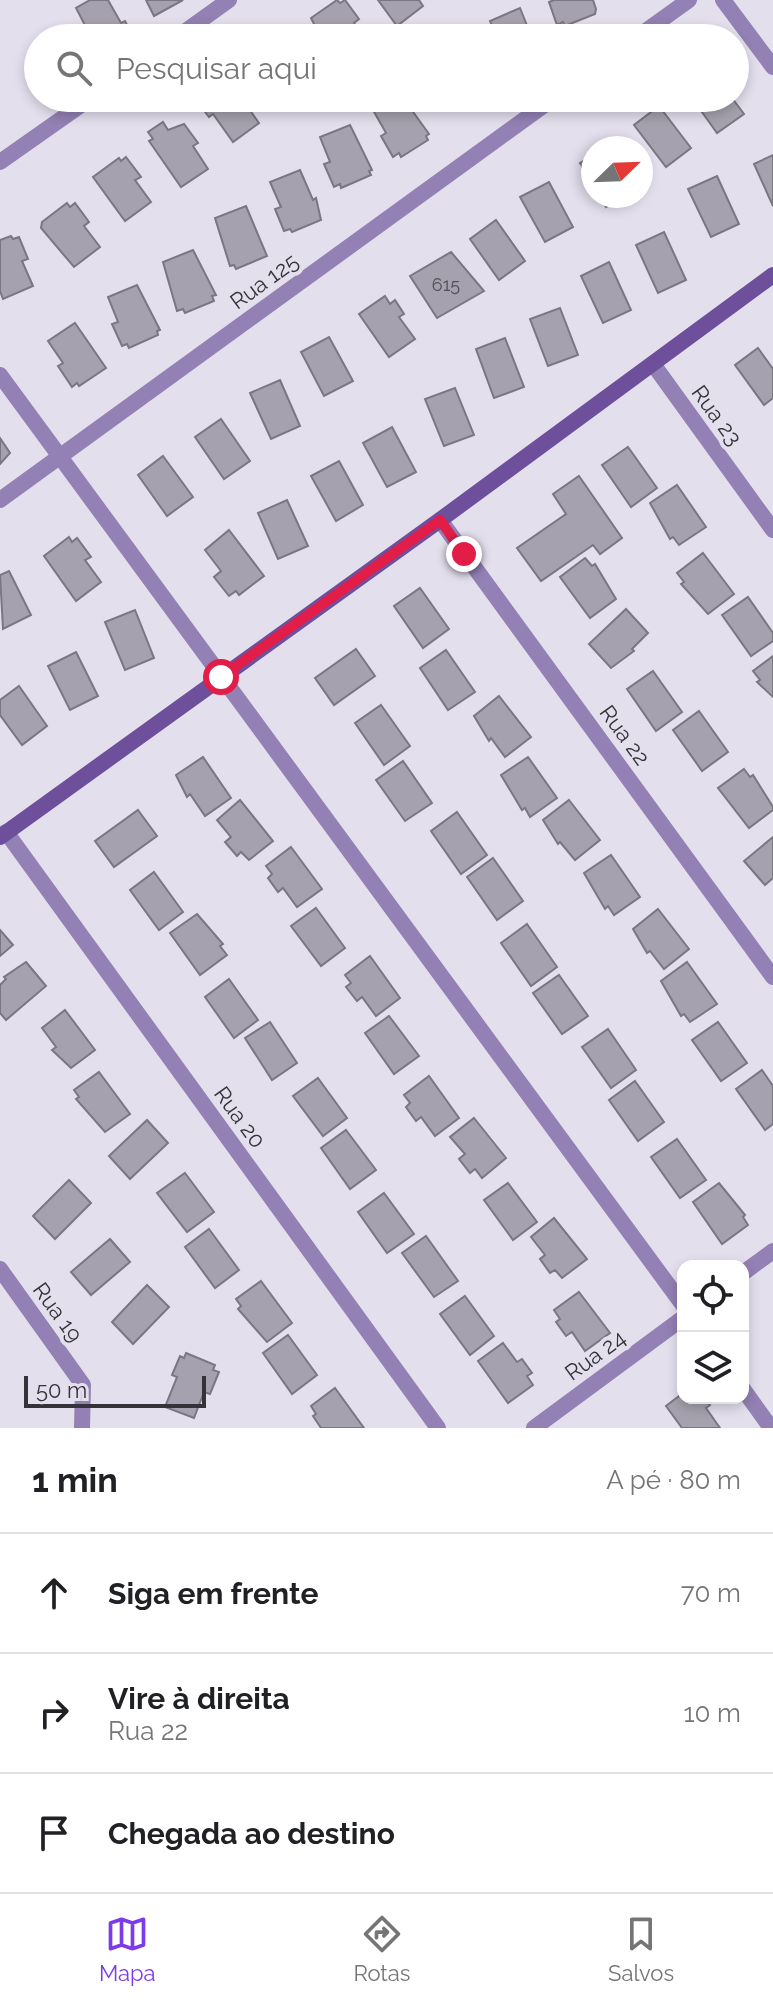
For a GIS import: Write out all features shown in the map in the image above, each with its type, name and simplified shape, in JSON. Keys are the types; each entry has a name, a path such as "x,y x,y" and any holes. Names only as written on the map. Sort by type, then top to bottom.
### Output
{"street":[{"path":"196,24 229,0"},
{"path":"656,24 689,0"},
{"path":"723,0 741,24"},
{"path":"749,35 773,67"},
{"path":"0,162 71,112"},
{"name":"Rua 125","path":"0,500 535,112"},
{"path":"3,835 773,275"},
{"name":"Rua 23","path":"653,364 773,530"},
{"path":"0,375 677,1297"},
{"name":"Rua 22","path":"440,520 773,977"},
{"name":"Rua 20","path":"3,835 438,1428"},
{"path":"749,1269 773,1251"},
{"name":"Rua 19","path":"0,1269 83,1385 85,1414 82,1428"},
{"name":"Rua 24","path":"534,1428 677,1322"},
{"path":"749,1397 771,1428"}],"building":[{"path":"90,0 108,0 121,23 125,21 127,24 84,24 76,8"},
{"path":"146,0 183,0 154,16"},
{"path":"337,0 340,3 345,0 359,19 355,24 314,24 311,18"},
{"path":"378,0 419,0 423,6 396,24"},
{"path":"593,0 595,14 570,24 557,24 549,2"},
{"path":"520,8 526,24 491,24 490,21"},
{"path":"205,112 251,112 259,123 233,142 213,114 209,117"},
{"path":"374,112 413,112 429,134 426,136 428,140 401,157 399,153 393,157 381,136 386,133"},
{"path":"651,112 664,112 691,148 666,167 653,150 653,136 642,136 634,125"},
{"path":"702,112 742,112 744,114 717,133"},
{"path":"163,122 168,130 184,124 198,143 193,146 208,169 181,187 149,141 153,139 148,132"},
{"path":"350,125 372,170 369,171 371,175 341,188 340,184 334,187 324,164 330,162 320,137"},
{"path":"773,155 773,206 754,164"},
{"path":"126,157 141,177 135,180 151,202 125,221 93,177 119,158 121,161"},
{"path":"300,170 313,200 316,198 321,220 292,232 290,229 284,231 275,209 281,207 270,182"},
{"path":"717,176 739,224 711,237 688,189"},
{"path":"549,182 573,227 545,242 520,197"},
{"path":"67,203 70,207 75,203 89,222 84,226 100,247 74,267 41,228 42,222"},
{"path":"246,206 267,256 236,269 234,265 230,266 215,218"},
{"path":"496,220 525,261 499,280 470,239"},
{"path":"664,232 686,280 658,293 636,245"},
{"path":"11,236 13,239 19,237 28,259 22,261 33,286 3,299 0,291 0,240"},
{"path":"193,250 216,295 212,296 214,301 185,313 183,309 177,311 163,262"},
{"path":"451,252 484,291 437,318 410,276"},
{"path":"609,262 631,310 603,323 581,276"},
{"path":"137,285 160,330 157,331 158,335 129,348 127,344 122,346 112,324 118,322 108,297"},
{"path":"385,296 390,304 395,300 404,314 399,317 415,339 389,357 359,314"},
{"path":"560,308 578,355 548,366 530,319"},
{"path":"75,323 106,368 79,386 77,383 72,387 58,366 63,363 48,341"},
{"path":"329,337 353,381 324,396 301,352"},
{"path":"505,338 524,387 494,398 476,349"},
{"path":"758,348 773,369 773,398 764,405 735,365"},
{"path":"280,380 300,426 271,439 250,393"},
{"path":"455,388 474,435 444,446 425,399"},
{"path":"221,419 250,461 224,479 195,437"},
{"path":"392,427 416,472 387,487 363,443"},
{"path":"0,438 10,453 0,464"},
{"path":"628,447 657,488 631,507 602,465"},
{"path":"163,456 193,497 167,516 138,475"},
{"path":"339,461 363,505 336,521 311,476"},
{"path":"579,476 622,538 600,554 593,545 541,581 517,548 566,514 553,494"},
{"path":"677,485 706,527 679,545 673,537 670,539 650,503"},
{"path":"287,500 308,546 278,559 258,513"},
{"path":"229,530 264,576 239,595 236,591 229,596 214,577 221,571 205,550"},
{"path":"69,537 72,542 77,538 91,557 85,560 101,582 76,601 44,556"},
{"path":"703,553 734,594 708,614 681,584 684,582 677,573"},
{"path":"585,558 592,566 595,564 616,599 590,618 560,577"},
{"path":"9,571 31,615 3,629 0,575"},
{"path":"420,588 449,629 423,648 394,606"},
{"path":"748,597 773,633 773,641 751,656 722,615"},
{"path":"626,609 648,633 632,649 634,651 611,668 589,644"},
{"path":"135,610 154,658 125,670 105,622"},
{"path":"356,649 375,676 334,705 315,678"},
{"path":"446,650 475,692 448,710 420,668"},
{"path":"76,652 98,696 70,710 48,666"},
{"path":"773,656 773,697 757,682 760,680 753,671"},
{"path":"653,671 682,712 656,731 627,689"},
{"path":"19,686 47,726 22,745 0,715 0,700"},
{"path":"499,696 531,737 505,757 491,738 489,741 474,716"},
{"path":"381,705 410,746 384,765 355,723"},
{"path":"699,711 728,752 702,771 673,730"},
{"path":"203,757 231,798 205,816 190,794 187,797 176,775"},
{"path":"528,757 557,798 530,817 525,808 522,810 501,775"},
{"path":"403,761 432,803 405,821 376,780"},
{"path":"744,769 750,777 753,775 773,807 749,828 718,788"},
{"path":"240,800 273,841 249,860 241,852 237,856 225,842 231,837 217,820"},
{"path":"569,800 600,840 575,860 560,842 558,844 543,820"},
{"path":"138,810 157,836 114,867 95,841"},
{"path":"457,812 487,855 461,874 431,831"},
{"path":"773,837 773,878 765,885 744,861"},
{"path":"291,847 322,889 297,907 283,888 278,892 268,878 272,874 266,866"},
{"path":"611,855 640,897 614,915 608,906 605,909 584,873"},
{"path":"493,858 523,901 497,920 467,877"},
{"path":"154,872 183,912 159,930 130,890"},
{"path":"316,908 345,948 321,966 291,926"},
{"path":"658,909 689,949 664,969 650,951 647,953 633,929"},
{"path":"197,914 223,944 220,946 227,955 200,975 170,933"},
{"path":"527,924 557,967 531,986 501,943"},
{"path":"0,930 13,945 0,956"},
{"path":"370,956 400,998 376,1016 362,997 357,1001 346,987 351,983 345,975"},
{"path":"26,962 46,986 6,1020 0,1013 0,985 6,979 4,977"},
{"path":"687,962 717,1004 690,1022 684,1014 681,1016 661,981"},
{"path":"559,975 588,1016 562,1034 533,993"},
{"path":"229,979 258,1020 234,1038 205,997"},
{"path":"65,1010 95,1050 71,1068 52,1050 56,1047 42,1028"},
{"path":"389,1016 419,1056 394,1074 365,1033"},
{"path":"270,1022 297,1063 272,1080 245,1038"},
{"path":"718,1022 747,1063 721,1081 692,1040"},
{"path":"608,1029 636,1070 611,1088 582,1047"},
{"path":"762,1070 773,1086 773,1124 765,1130 736,1089"},
{"path":"99,1072 130,1114 105,1132 76,1099 79,1097 74,1090"},
{"path":"429,1076 459,1118 435,1136 421,1117 416,1121 406,1107 410,1103 404,1095"},
{"path":"318,1078 347,1118 323,1136 293,1096"},
{"path":"635,1081 664,1122 638,1141 609,1100"},
{"path":"474,1118 506,1158 482,1178 475,1169 470,1173 459,1159 465,1154 450,1137"},
{"path":"147,1120 168,1143 130,1179 109,1156"},
{"path":"346,1130 376,1170 350,1189 321,1148"},
{"path":"677,1139 706,1180 680,1198 651,1157"},
{"path":"185,1173 214,1212 187,1232 157,1193"},
{"path":"69,1180 91,1203 55,1239 33,1216"},
{"path":"508,1183 537,1222 513,1240 484,1200"},
{"path":"719,1183 745,1215 743,1217 748,1225 722,1244 693,1202"},
{"path":"384,1193 414,1234 387,1253 358,1212"},
{"path":"554,1218 587,1259 562,1278 555,1270 550,1273 540,1259 545,1255 531,1237"},
{"path":"209,1229 239,1270 215,1288 185,1247"},
{"path":"426,1236 458,1281 434,1297 402,1253"},
{"path":"110,1239 130,1262 91,1295 71,1272"},
{"path":"261,1281 292,1323 267,1342 238,1309 241,1306 236,1299"},
{"path":"147,1285 169,1307 133,1344 112,1322"},
{"path":"579,1292 610,1333 585,1351 572,1332 566,1336 556,1322 560,1319 554,1310"},
{"path":"465,1296 494,1336 470,1355 440,1314"},
{"path":"288,1335 317,1375 292,1394 263,1353"},
{"path":"503,1343 517,1362 522,1359 532,1373 527,1376 533,1385 508,1403 478,1361"},
{"path":"186,1353 215,1365 213,1370 219,1372 210,1394 204,1392 194,1418 165,1407 177,1377 172,1375 180,1356 184,1358"},
{"path":"335,1388 364,1428 321,1428 311,1406"},
{"path":"677,1398 677,1404 709,1404 706,1408 720,1428 682,1428 666,1406"}],"route":[{"path":"221,677 440,520 464,554"}]}
